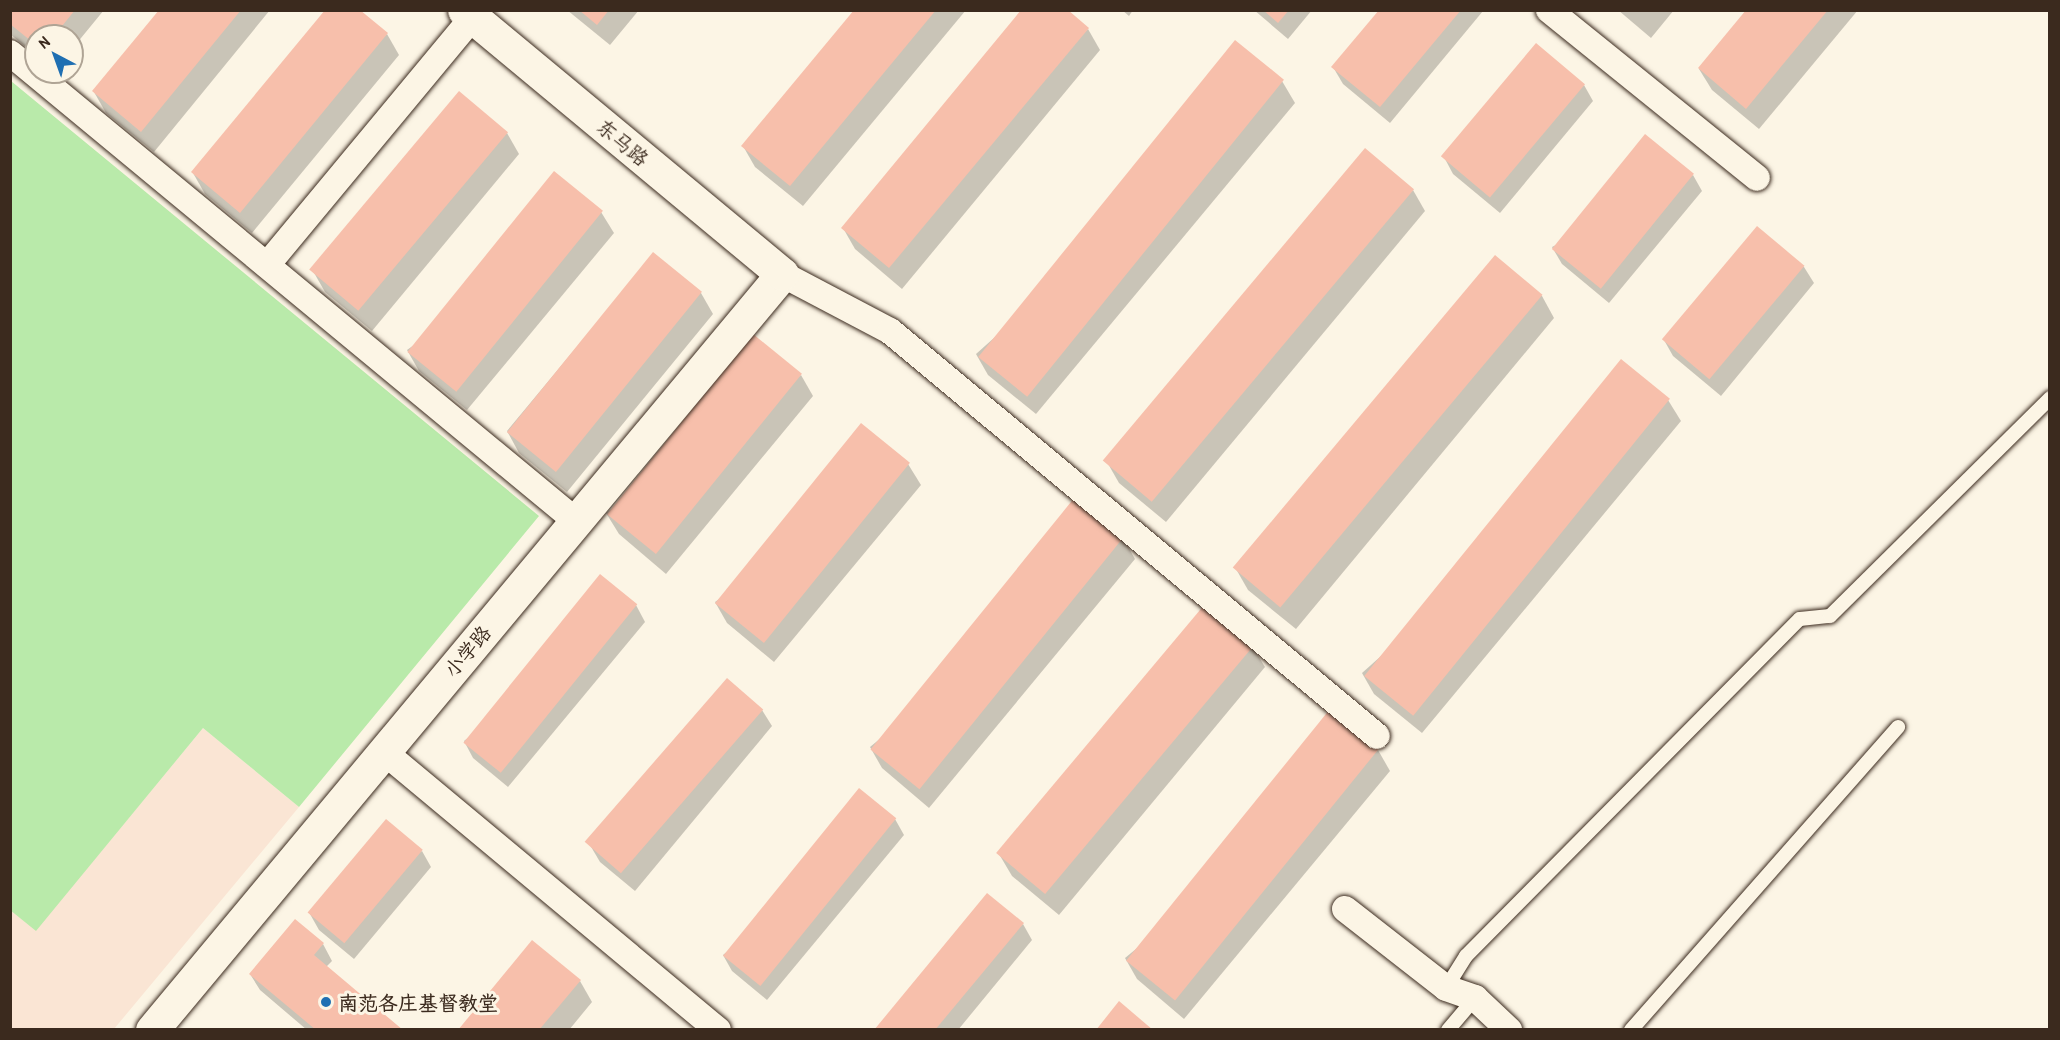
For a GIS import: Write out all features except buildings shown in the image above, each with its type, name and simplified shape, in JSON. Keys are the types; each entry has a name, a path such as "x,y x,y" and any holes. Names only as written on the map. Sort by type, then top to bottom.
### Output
{"street":[{"path":"1549,10 1757,178"},
{"path":"267,265 472,13"},
{"name":"东马路","path":"472,13 782,274"},
{"path":"10,53 576,521"},
{"path":"782,274 890,331 1377,736"},
{"name":"小学路","path":"152,1029 782,274"},
{"path":"383,751 718,1029"},
{"path":"1345,909 1446,988 1475,998 1509,1029"}],"lane":[{"path":"1446,988 1466,956 1800,619 1830,616 2049,399"},
{"path":"1631,1029 1898,727"},
{"path":"1448,1029 1475,998"}],"shaded area":[{"path":"203,728 299,807 114,1029 11,1029 10,910 36,930"}],"green space":[{"path":"11,81 539,516 299,807 203,728 36,931 10,910"}],"place":[{"name":"南范各庄基督教堂","path":"326,1002"}]}
